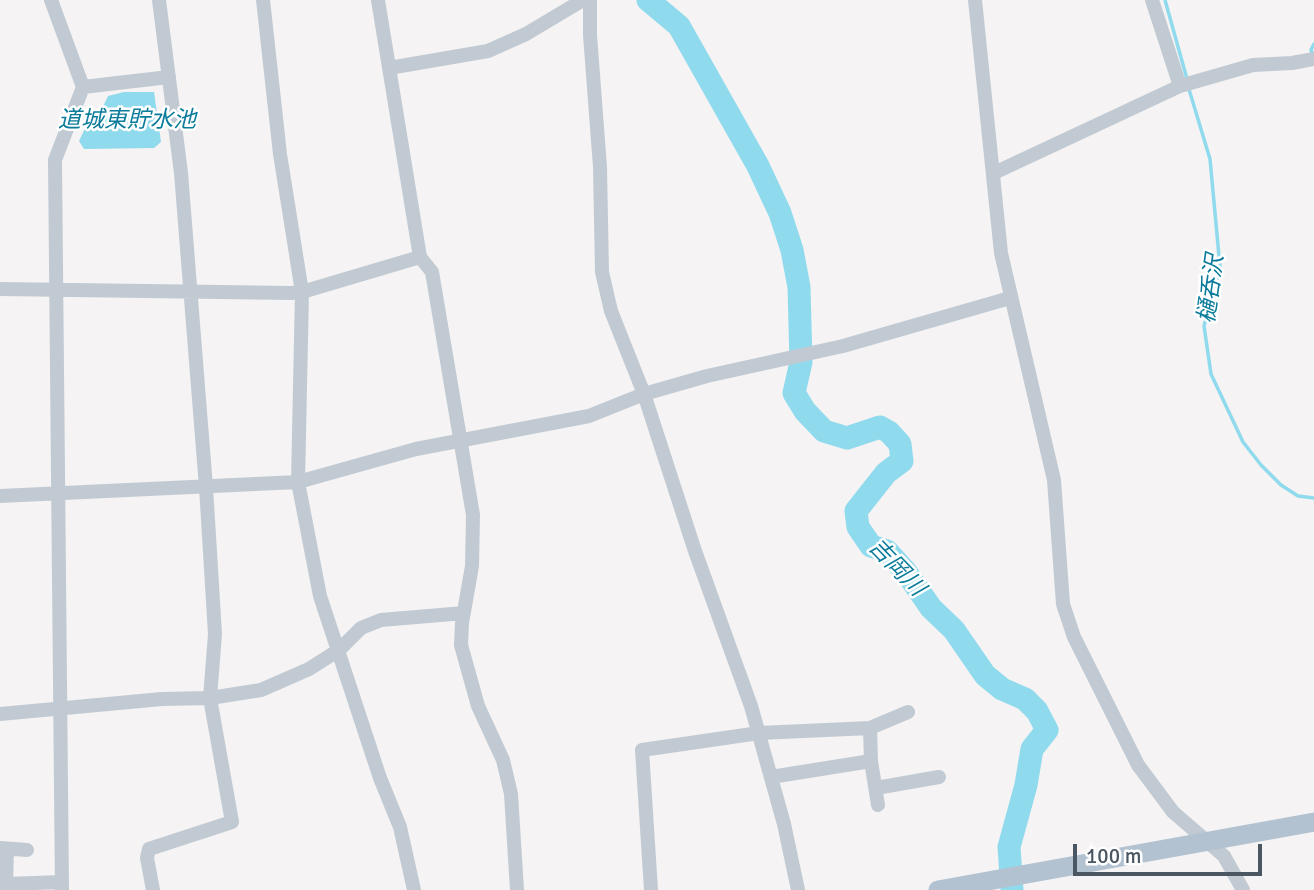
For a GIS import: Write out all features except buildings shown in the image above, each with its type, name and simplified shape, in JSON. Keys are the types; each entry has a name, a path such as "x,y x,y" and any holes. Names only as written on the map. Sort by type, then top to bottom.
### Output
{"main road":[{"path":"938,890 1314,822"}],"street":[{"path":"27,850 3,849 6,887 62,886 55,160 83,87 51,0"},
{"path":"153,890 147,858 149,849 232,822 210,698 215,634 206,487 181,173 159,0"},
{"path":"262,0 280,154 302,292 298,482 320,596 371,752 400,827 414,890"},
{"path":"378,0 420,257 432,272 473,515 472,566 461,645 478,706 503,760 511,794 517,890"},
{"path":"389,68 488,51 527,34 583,0"},
{"path":"590,0 600,167 602,272 611,311 644,394 695,551 730,643 759,733 798,890"},
{"path":"975,0 1001,253 1050,459 1058,510 1063,604 1074,637 1138,765 1173,812 1224,856 1243,890"},
{"path":"1152,0 1180,86"},
{"path":"993,173 1180,86 1253,65 1314,59"},
{"path":"83,87 169,77"},
{"path":"0,289 302,292 420,257"},
{"path":"0,496 298,482 416,449 589,416 644,394 707,376 844,346 1010,298"},
{"path":"0,714 162,699 210,698 261,690 309,669 339,650 361,628 381,620 464,613"},
{"path":"651,890 642,750 759,733 870,728 908,712"},
{"path":"870,728 878,805"},
{"path":"771,777 872,761"},
{"path":"876,788 939,777"}],"water":[{"name":"道城東貯水池","path":"124,92 154,92 161,142 154,148 84,149 79,141 92,114 99,115 108,96"}],"waterway":[{"name":"吉岡川","path":"648,0 679,26 758,166 780,213 792,250 799,287 801,362 794,393 805,411 824,431 847,438 880,427 900,444 902,461 886,473 856,511 858,527 871,546 887,551 906,572 931,608 954,630 985,675 1002,689 1025,699 1037,711 1047,730 1032,749 1026,785 1009,847 1012,890"},
{"name":"樋呑沢","path":"1165,0 1187,79"},
{"path":"1313,55 1311,50 1314,44"},
{"name":"樋呑沢","path":"1188,86 1210,159 1220,267 1204,326 1211,374 1243,442 1261,465 1281,485 1298,496 1314,498"}]}
